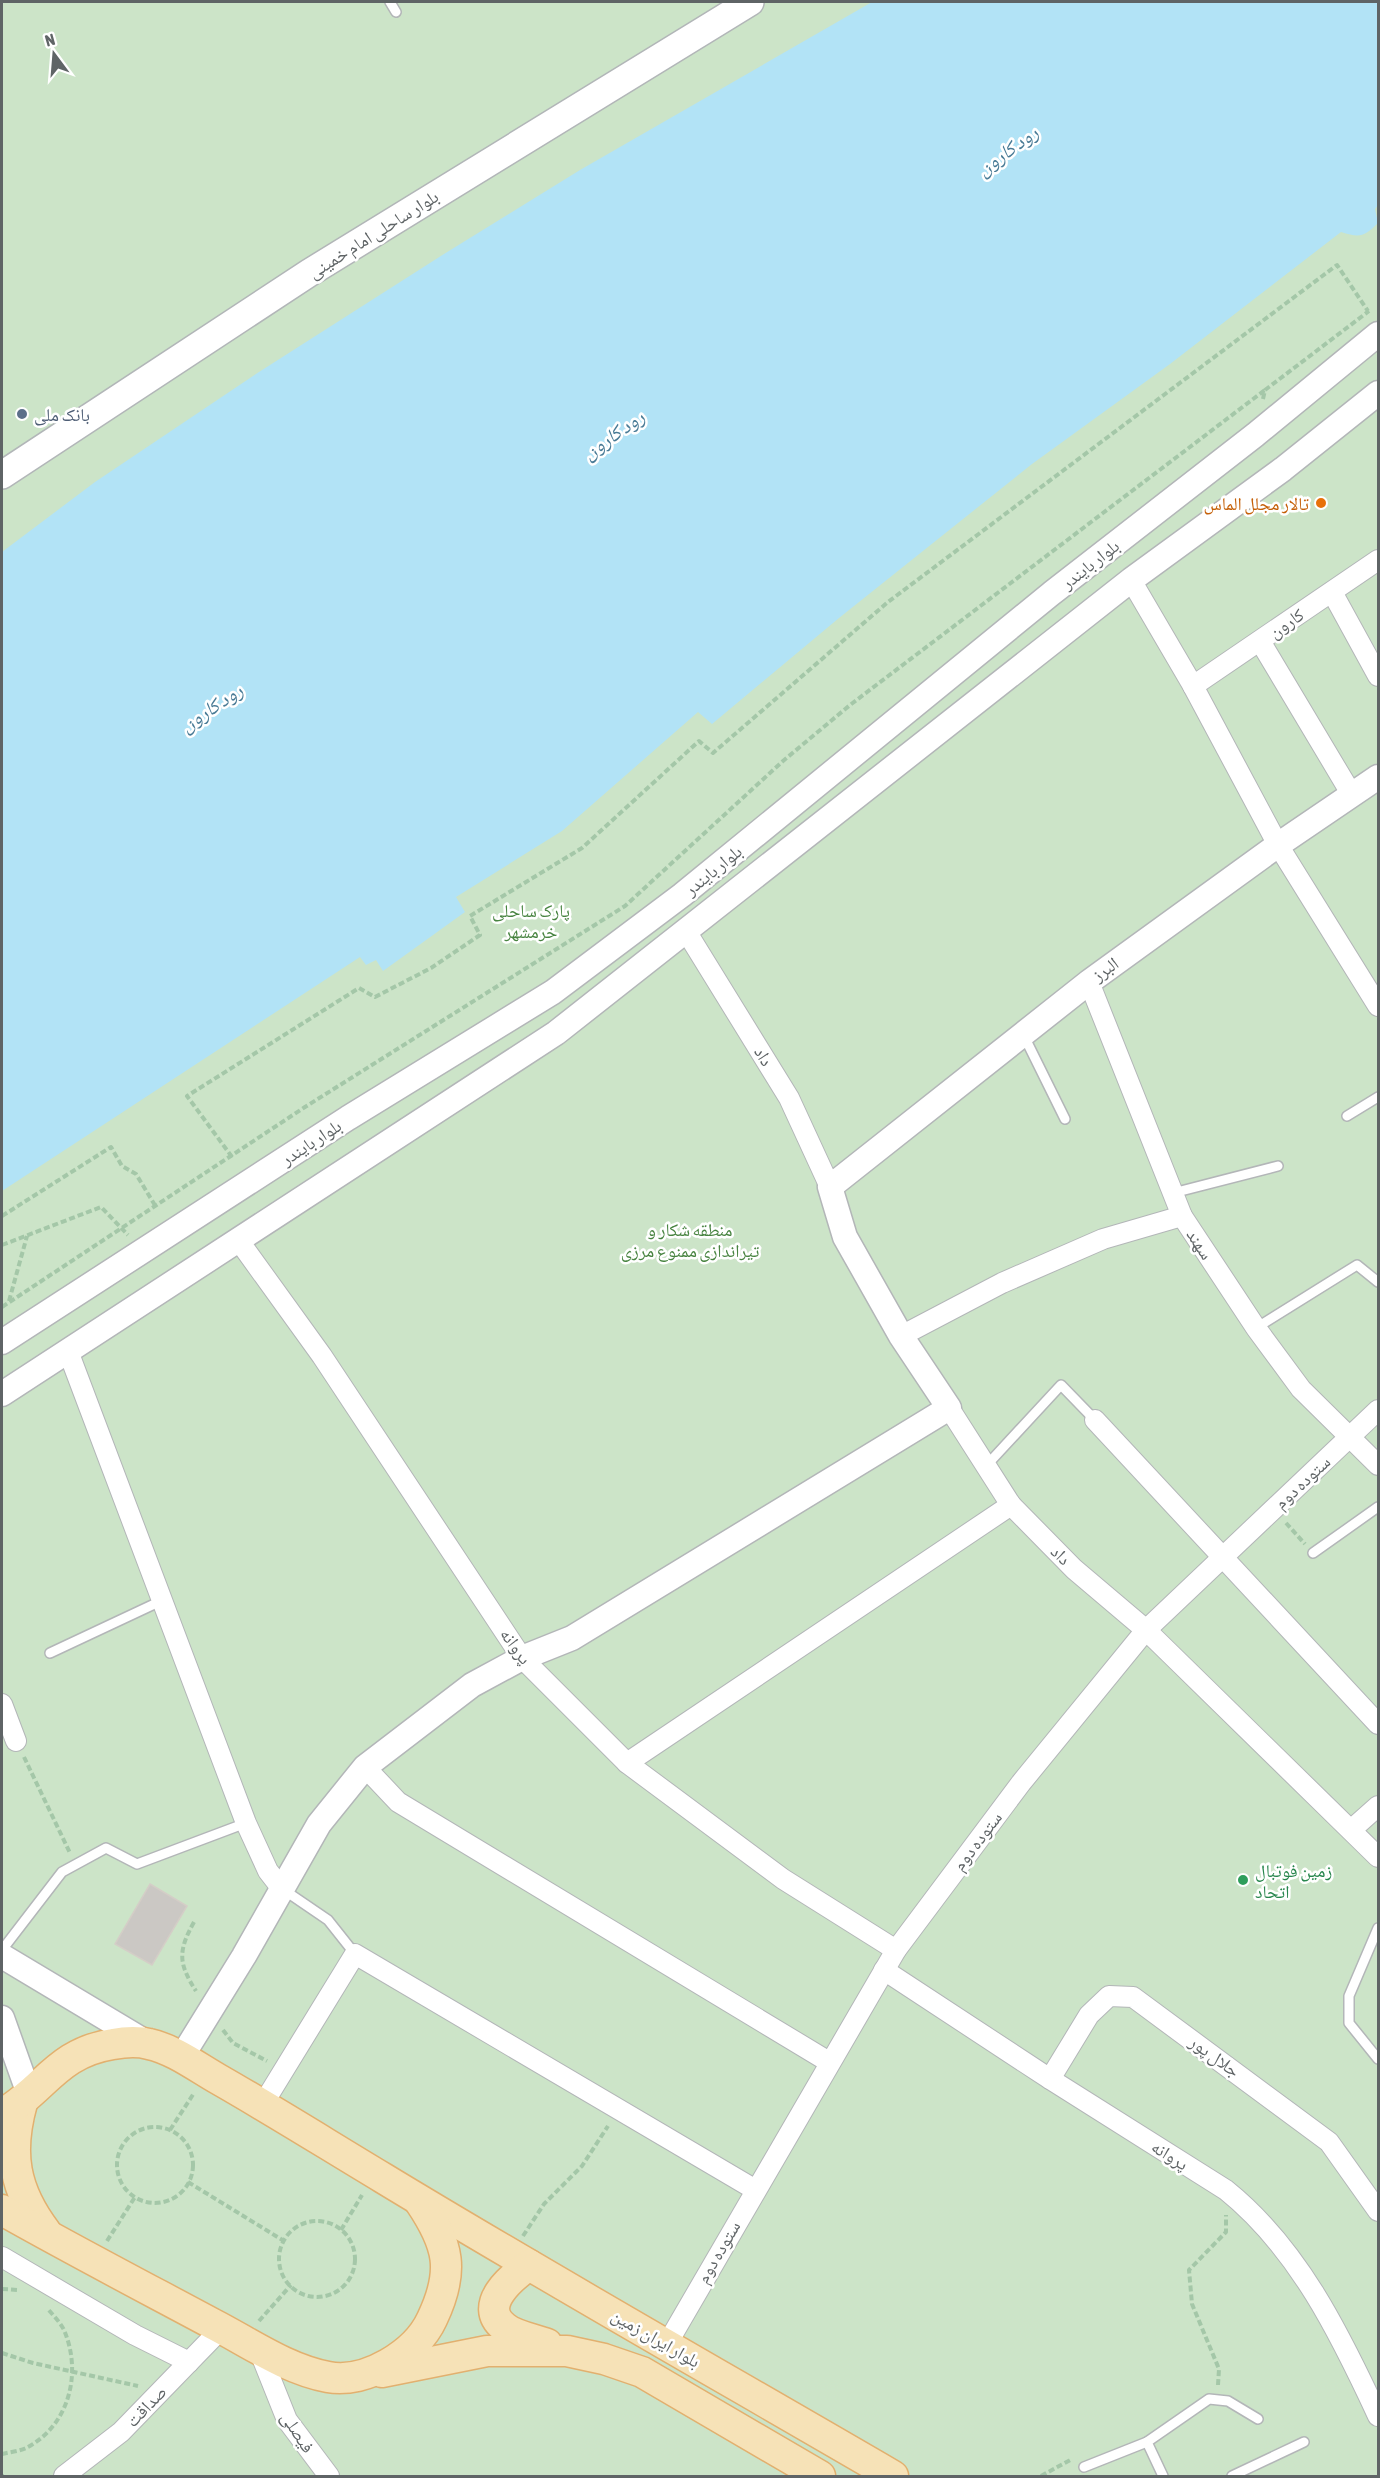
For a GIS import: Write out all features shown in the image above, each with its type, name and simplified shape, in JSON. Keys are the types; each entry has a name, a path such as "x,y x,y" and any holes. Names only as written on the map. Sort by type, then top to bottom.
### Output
{"main road":[{"name":"بلوار ساحلی امام خمینی","path":"2,475 309,273 750,2"},
{"path":"50,2236 32,2213 18,2185 14,2132 18,2104 63,2062 92,2047 123,2043 149,2044"},
{"name":"بلوار ایران زمین","path":"149,2044 181,2058 263,2104 419,2200 893,2476"},
{"path":"358,2378 393,2360 416,2342 429,2325 441,2302 447,2277 447,2257 439,2230 419,2200"},
{"name":"بلوار ایران زمین","path":"2,2210 222,2328 256,2339 328,2378 358,2378 487,2351 567,2351 604,2359 642,2372 820,2476"},
{"path":"520,2259 499,2292 495,2304 497,2317 504,2327 567,2351"}],"street":[{"name":"بلوار بایندر","path":"2,1342 348,1118 553,992 682,895 1052,593 1255,435 1378,334"},
{"name":"بلوار بایندر","path":"2,1394 556,1034 1131,580 1283,469 1378,393"},
{"name":"کارون","path":"1193,686 1378,560"},
{"path":"1131,580 1193,686 1278,845 1378,1006"},
{"path":"1332,592 1378,676"},
{"path":"1052,593 1076,623"},
{"path":"1260,641 1352,795"},
{"name":"البرز","path":"837,1182 1089,982 1278,845 1378,777"},
{"name":"داد","path":"686,931 789,1098 837,1182 845,1237 901,1336 1011,1505 1074,1569 1146,1630 1378,1857"},
{"name":"سهند","path":"1089,982 1182,1216 1256,1328 1301,1389 1378,1466"},
{"path":"901,1336 1002,1283 1103,1239 1182,1216"},
{"name":"پروانه","path":"239,1241 322,1356 522,1658 627,1763 783,1879 896,1950"},
{"path":"68,1352 246,1823 268,1871 282,1888"},
{"path":"181,2058 319,1824 365,1767 472,1685 522,1658 572,1638 949,1408"},
{"name":"ستوده دوم","path":"667,2344 754,2189 896,1950 1021,1783 1146,1630 1378,1410"},
{"path":"1095,1420 1378,1724"},
{"path":"627,1763 1011,1505"},
{"path":"2,1704 16,1741"},
{"path":"365,1767 398,1802 829,2062"},
{"path":"1351,1830 1378,1806"},
{"path":"263,2104 355,1954 754,2189"},
{"path":"2,1956 149,2044"},
{"name":"پروانه","path":"884,1970 1050,2079 1226,2190 1253,2212 1296,2265 1352,2361 1378,2416"},
{"name":"جلال پور","path":"1050,2079 1089,2014 1109,1996 1133,1997 1329,2142 1376,2201"},
{"path":"2,2018 18,2104"},
{"path":"2,2257 135,2335 189,2362"},
{"name":"صداقت","path":"64,2476 121,2432 222,2328"},
{"name":"فیصلی","path":"256,2339 287,2420 329,2476"}],"lane":[{"path":"390,2 396,12"},
{"path":"1022,1034 1065,1119"},
{"path":"1347,1116 1378,1097"},
{"path":"1173,1193 1278,1166"},
{"path":"1256,1328 1357,1265 1378,1282"},
{"path":"986,1466 1061,1384 1095,1420"},
{"path":"1313,1553 1378,1508"},
{"path":"50,1653 163,1600"},
{"path":"2,1950 62,1872 106,1848 137,1864 246,1823"},
{"path":"282,1888 328,1920 355,1954"},
{"path":"1378,1928 1349,1996 1349,2023 1378,2059"},
{"path":"1084,2467 1147,2442 1209,2399 1228,2402 1258,2419"},
{"path":"1147,2442 1163,2476"},
{"path":"1232,2476 1304,2442"}],"path":[{"path":"232,1157 187,1096 359,988 375,998 431,968 480,935 470,916 582,848 699,741 713,753 888,602 1337,265 1368,311"},
{"path":"2,1307 305,1107 625,906 783,761 850,705 1265,390"},
{"path":"2,1216 111,1147 122,1166 136,1174 156,1207"},
{"path":"2,1245 101,1207 123,1227"},
{"path":"9,1302 27,1235"},
{"path":"1273,1509 1313,1553"},
{"path":"16,1741 76,1865"},
{"path":"170,2130 200,2083"},
{"path":"520,2259 544,2204 582,2166 618,2109"},
{"path":"149,2127 170,2130 185,2141 191,2152 194,2165 188,2182 174,2198 161,2202 148,2202 135,2197 126,2189 119,2177 117,2164 120,2151 137,2131 149,2127"},
{"path":"341,2230 374,2173"},
{"path":"188,2182 285,2241"},
{"path":"1218,2400 1219,2368 1192,2304 1189,2270 1226,2232 1226,2190"},
{"path":"107,2241 135,2197"},
{"path":"311,2222 325,2222 341,2230 353,2247 355,2260 353,2272 346,2284 336,2292 323,2296 310,2296 291,2285 281,2271 279,2258 285,2241 299,2226 311,2222"},
{"path":"96,2235 117,2247"},
{"path":"256,2339 291,2285"},
{"path":"2,2289 24,2291"},
{"path":"2,2454 28,2448 51,2427 69,2402 72,2356 63,2328 43,2302"},
{"path":"2,2353 72,2373 161,2391"},
{"path":"1041,2476 1076,2457 1084,2467"}],"green space":[{"name":"منطقه شکار و تیراندازی ممنوع مرزی","path":"2,2 1378,2 1378,2476 2,2476"}],"water":[{"name":"رود کارون","path":"872,2 1378,2 1378,205 1375,209 1378,223 1361,235 1341,232 1170,364 1032,464 839,618 712,724 698,712 562,831 456,897 465,912 383,971 376,960 366,965 360,957 2,1191 2,552 95,482 259,372 444,254 580,170"}],"building":[{"path":"150,1884 187,1906 152,1965 115,1944"}],"place":[{"name":"بانک ملی","path":"22,414"},
{"name":"تالار مجلل الماس","path":"1321,503"},
{"name":"زمین فوتبال اتحاد","path":"1243,1880"}],"park label":[{"name":"پارک ساحلی خرمشهر","path":"531,920"}]}
